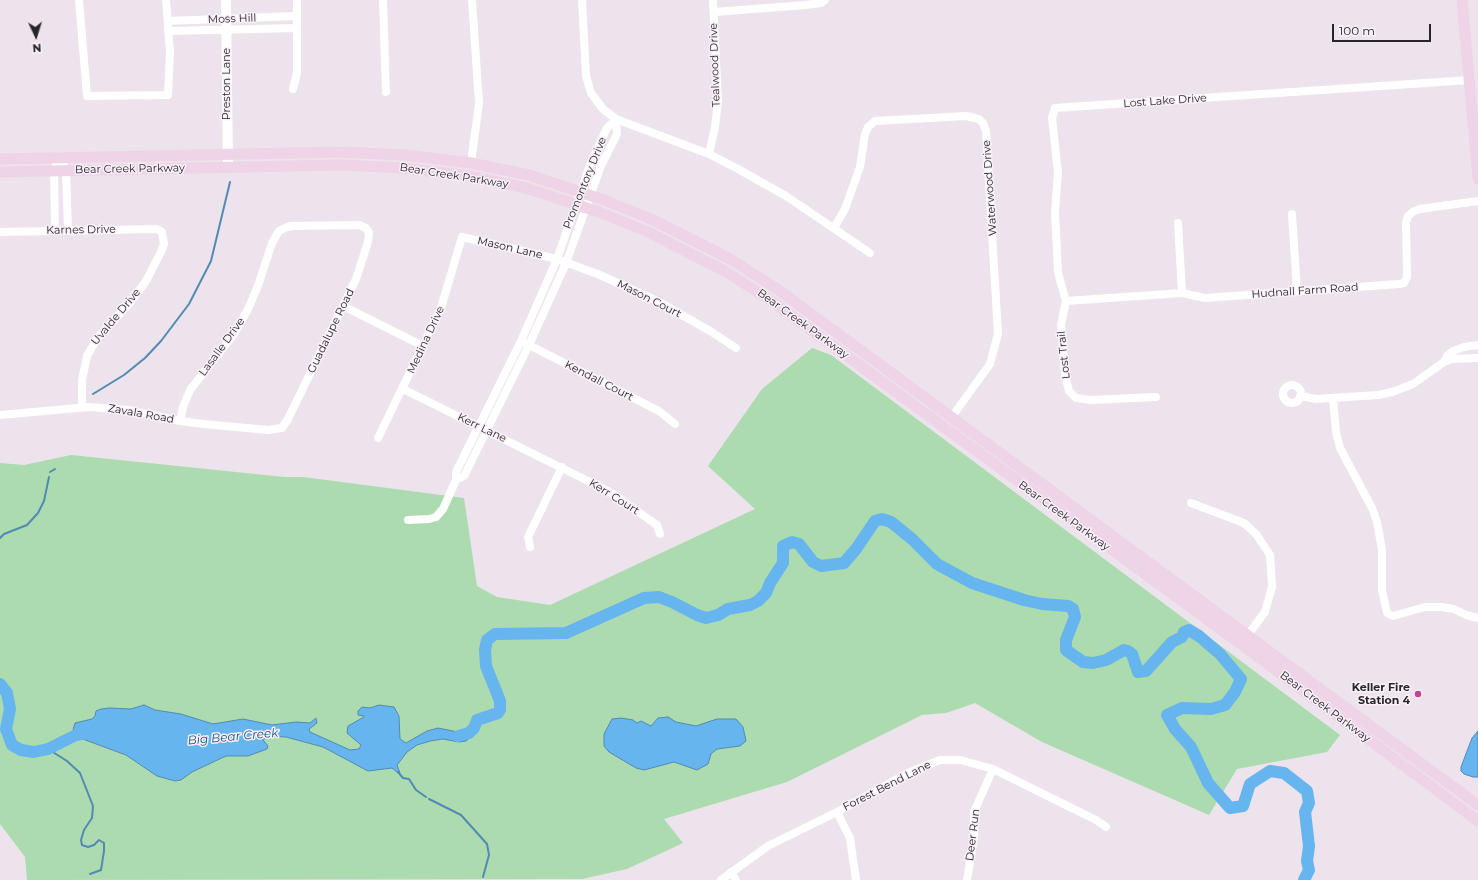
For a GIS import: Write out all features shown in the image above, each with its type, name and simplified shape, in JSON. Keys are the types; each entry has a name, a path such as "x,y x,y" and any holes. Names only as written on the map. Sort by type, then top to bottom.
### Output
{"main road":[{"path":"1462,0 1478,179"},
{"name":"Bear Creek Parkway","path":"0,159 60,156 374,152 471,163 529,176 627,209 682,233 737,263 786,296 1366,721 1478,805"},
{"name":"Bear Creek Parkway","path":"0,172 342,165 374,165 440,172 498,181 582,206 676,245 746,284 1241,644 1478,821"},
{"path":"1317,701 1325,691"},
{"path":"1358,732 1366,721"},
{"path":"1414,773 1421,763"}],"street":[{"path":"79,0 87,96 168,95 170,53 166,0"},
{"name":"Preston Lane","path":"226,0 228,167"},
{"path":"293,89 297,73 297,0"},
{"path":"383,0 386,92"},
{"path":"471,163 479,103 472,0"},
{"path":"582,0 586,76 591,93 603,109 616,120 709,154 786,196 870,254"},
{"name":"Tealwood Drive","path":"709,154 715,127 718,101 713,0"},
{"path":"714,12 806,5 821,3 825,0"},
{"name":"Moss Hill","path":"168,21 297,16"},
{"name":"Moss Hill","path":"168,31 297,28"},
{"name":"Lost Lake Drive","path":"1066,301 1058,274 1055,212 1058,172 1052,118 1055,108 1470,80"},
{"name":"Waterwood Drive","path":"834,228 852,193 860,167 865,134 871,124 882,120 966,116 979,119 983,123 986,131 998,334 990,364 951,418"},
{"name":"Promontory Drive","path":"456,480 464,476 529,345 566,263 577,234 591,162 607,128 616,120"},
{"name":"Promontory Drive","path":"586,194 617,134 616,120"},
{"path":"60,156 66,170 68,230"},
{"path":"55,231 54,170 60,156"},
{"path":"591,162 601,166"},
{"name":"Hudnall Farm Road","path":"1066,301 1182,293 1205,298 1404,283 1407,277 1406,222 1408,216 1414,211 1420,209 1478,201"},
{"name":"Promontory Drive","path":"408,520 423,521 436,517 443,509 456,480 456,472 520,341 557,259 566,231 582,206"},
{"path":"1292,214 1297,291"},
{"path":"1178,223 1182,293"},
{"name":"Lasalle Drive","path":"180,421 182,407 190,390 234,334 248,308 258,286 275,235 282,228 292,226 359,226 368,230"},
{"name":"Karnes Drive","path":"0,232 157,230 162,232"},
{"name":"Guadalupe Road","path":"282,428 288,419 361,266 368,242 368,230"},
{"path":"566,231 577,234"},
{"name":"Uvalde Drive","path":"82,407 82,380 87,356 98,337 129,304 146,281 161,252 164,238 162,232"},
{"name":"Mason Lane","path":"462,237 557,259"},
{"name":"Medina Drive","path":"378,438 442,308 462,237"},
{"name":"Mason Court","path":"557,259 600,275 659,302 710,331 736,348"},
{"name":"Lost Trail","path":"1066,301 1061,325 1065,375 1069,391 1076,398 1091,400 1156,397"},
{"path":"343,306 423,346"},
{"name":"Kendall Court","path":"520,341 659,411 675,424"},
{"path":"1444,362 1447,356 1453,351 1478,345"},
{"path":"1300,396 1316,399 1378,395 1392,392 1413,384 1444,362 1452,359 1478,358"},
{"name":"Kerr Lane","path":"403,389 562,467"},
{"path":"1333,398 1336,433 1340,448 1372,508 1377,522 1382,550 1382,590 1387,613 1393,616 1425,607 1441,607 1454,609 1466,615 1478,618"},
{"name":"Zavala Road","path":"0,416 82,407 128,410 180,421 268,430 282,428"},
{"path":"530,547 528,537 562,467"},
{"name":"Kerr Court","path":"562,467 610,492 657,524 660,534"},
{"path":"1191,503 1244,523 1256,534 1270,555 1272,587 1265,612 1241,644"},
{"name":"Forest Bend Lane","path":"721,880 768,846 837,812 908,773 940,760 960,760 993,769 1096,820 1106,827"},
{"name":"Deer Run","path":"967,880 974,838 974,812 993,769"},
{"path":"837,812 850,838 856,880"},
{"path":"731,872 736,880"}],"green space":[{"path":"812,348 831,355 1340,735 1327,752 1237,769 1209,815 1042,742 975,703 946,713 922,715 787,782 664,819 683,843 627,869 582,879 27,880 25,857 0,824 0,463 24,465 71,455 284,477 303,477 464,498 477,586 497,597 550,605 755,509 708,466 762,389"}],"water":[{"path":"144,705 155,710 181,714 213,724 243,719 272,725 296,722 310,723 316,718 317,723 309,729 310,732 350,750 359,749 361,745 347,733 348,726 364,717 358,715 358,711 362,707 370,708 379,705 394,707 399,716 400,739 406,743 427,731 438,728 458,732 467,729 473,730 473,735 466,741 459,742 443,739 417,745 407,752 397,765 400,773 392,768 368,771 323,747 286,737 268,736 263,740 268,746 267,749 248,756 226,756 192,772 181,780 175,781 157,776 126,755 80,738 73,730 75,723 92,719 95,716 96,711 101,709 131,709"},
{"path":"668,717 676,722 696,726 717,719 736,719 743,727 746,741 740,746 717,749 711,754 708,764 697,770 674,762 644,770 636,768 609,752 604,746 604,734 612,719 621,718 633,720 637,723 641,721 651,726 658,718"},
{"path":"1478,731 1478,777 1473,777 1464,774 1461,771 1461,767 1472,738"}],"waterway":[{"path":"93,394 124,375 145,358 161,341 189,304 211,261 230,182"},
{"path":"50,472 55,469"},
{"path":"0,538 4,534 27,525 38,513 44,501 49,477"},
{"name":"Big Bear Creek","path":"458,736 469,733 474,728 477,720 498,713 500,710 500,701 486,666 485,650 487,640 495,634 566,633 644,598 659,597 706,618 718,615 728,609 750,605 758,601 766,593 770,583 783,563 783,546 792,542 799,544 813,562 821,566 844,563 856,549 875,521 882,519 891,522 912,539 937,564 972,583 1024,600 1042,604 1068,606 1073,609 1075,617 1066,640 1066,650 1083,662 1093,663 1106,660 1124,650 1132,654 1138,672 1146,671 1172,642 1182,637 1184,632 1189,630 1199,636 1220,654 1241,679 1235,692 1225,705 1211,709 1182,708 1167,715 1175,729 1191,747 1208,783 1230,808 1243,806 1250,784 1270,771 1284,773 1307,791 1309,803 1305,812 1309,846 1307,861 1309,870 1304,880"},
{"name":"Big Bear Creek","path":"0,684 7,693 10,709 6,729 12,745 21,750 34,752 48,749 76,735 92,732"},
{"path":"48,749 67,761 80,773 93,806 92,818 84,830 81,840 82,845 88,847 94,845 99,840 104,843 104,851 101,870 90,874"},
{"path":"398,772 403,778 409,779 416,790 426,797"},
{"path":"429,799 461,815 487,844 489,855 483,877"}],"place":[{"name":"Keller Fire Station 4","path":"1418,694"}]}
